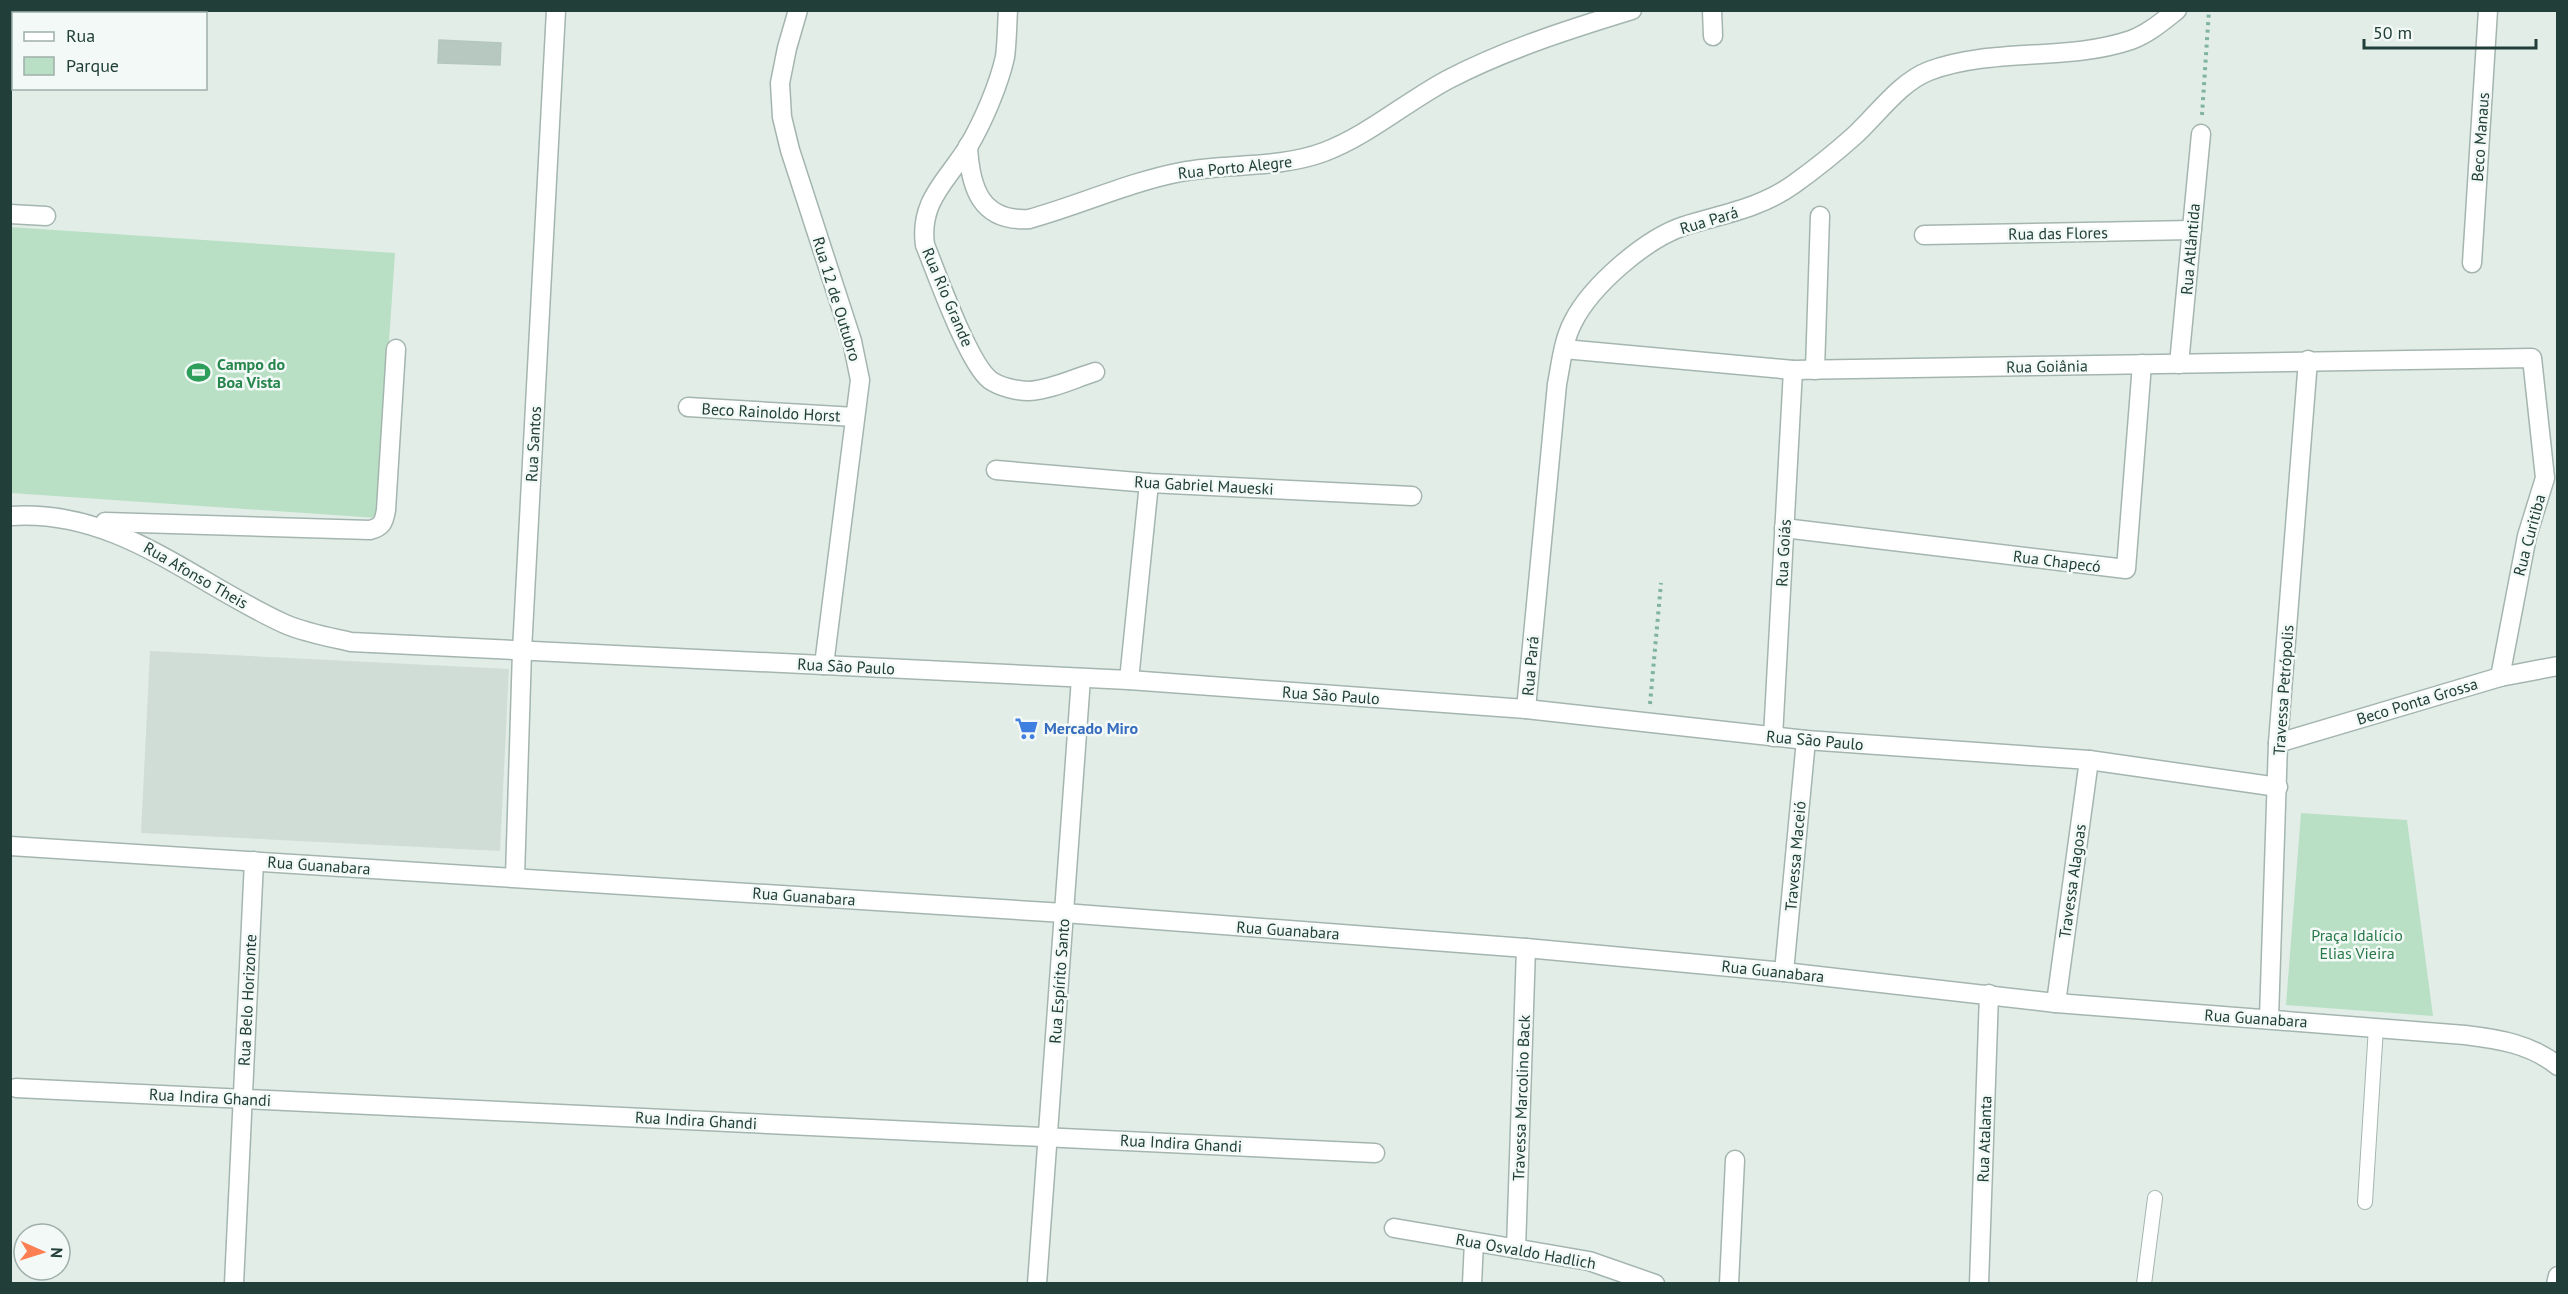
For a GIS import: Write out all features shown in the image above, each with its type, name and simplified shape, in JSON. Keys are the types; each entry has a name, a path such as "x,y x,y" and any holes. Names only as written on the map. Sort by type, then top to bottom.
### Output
{"street":[{"name":"Rua Santos","path":"515,878 522,651 556,10"},
{"name":"Rua 12 de Outubro","path":"798,10 780,83 782,117 790,150 858,363 860,380 824,665"},
{"name":"Rua Rio Grande","path":"1008,10 1005,56 1000,74 968,146 926,212 923,228 925,244 977,365 990,380 1006,388 1029,391 1095,372"},
{"name":"Rua Porto Alegre","path":"968,146 969,173 975,189 986,205 996,215 1011,220 1029,219 1151,179 1177,173 1208,167 1277,163 1310,157 1351,140 1414,99 1488,61 1632,10"},
{"path":"1712,10 1713,36"},
{"name":"Rua Pará","path":"1526,709 1551,432 1564,349 1573,322 1593,294 1636,254 1662,236 1682,227 1738,212 1766,201 1792,185 1853,137 1908,84 1927,72 1954,63 1985,58 2101,47 2132,39 2156,26 2176,10"},
{"name":"Beco Manaus","path":"2472,263 2488,10"},
{"name":"Rua Atlântida","path":"2179,364 2201,134"},
{"path":"10,214 46,216"},
{"path":"1815,370 1820,216"},
{"name":"Rua das Flores","path":"1924,235 2192,230"},
{"path":"82,522 370,530 378,528 384,522 386,510 396,349"},
{"name":"Rua Goiânia","path":"1564,349 1793,370 2532,358"},
{"name":"Rua Curitiba","path":"2500,676 2520,566 2551,477 2532,358"},
{"name":"Travessa Petrópolis","path":"2269,1019 2278,743 2308,360"},
{"name":"Rua Chapecó","path":"1784,528 2126,569 2142,364"},
{"name":"Rua Goiás","path":"1773,737 1793,370"},
{"name":"Beco Rainoldo Horst","path":"688,407 855,417"},
{"name":"Rua Gabriel Maueski","path":"996,470 1149,483 1412,496"},
{"path":"1129,680 1149,483"},
{"name":"Rua Afonso Theis","path":"10,516 82,522 125,536 245,604 287,625 321,636 380,645"},
{"name":"Rua São Paulo","path":"380,645 1129,680 1526,709 1806,740 2089,760 2278,788"},
{"name":"Beco Ponta Grossa","path":"2278,743 2500,676 2558,666"},
{"name":"Rua Espírito Santo","path":"1037,1284 1081,678"},
{"name":"Travessa Maceió","path":"1784,972 1806,740"},
{"name":"Travessa Alagoas","path":"2056,1003 2089,760"},
{"name":"Rua Guanabara","path":"10,846 1064,913 1526,948 1784,972 2056,1003 2493,1038 2535,1052 2558,1066"},
{"name":"Rua Belo Horizonte","path":"234,1284 254,861"},
{"name":"Travessa Marcolino Back","path":"1516,1249 1526,948"},
{"name":"Rua Atalanta","path":"1979,1284 1989,994"},
{"name":"Rua Indira Ghandi","path":"16,1088 1375,1153"},
{"path":"1729,1284 1735,1160"},
{"name":"Rua Osvaldo Hadlich","path":"1394,1228 1589,1261 1655,1284"},
{"path":"1472,1284 1474,1242"},
{"path":"2556,1284 2558,1276"}],"lane":[{"path":"2365,1202 2376,1027"},
{"path":"2144,1284 2156,1198"}],"path":[{"path":"2201,134 2209,10"},
{"path":"1648,723 1661,583"}],"shaded area":[{"path":"150,651 509,669 500,851 141,833"}],"green space":[{"name":"Campo do Boa Vista","path":"10,227 395,253 377,518 11,493"},
{"name":"Praça Idalício Elias Vieira","path":"2301,813 2407,820 2433,1016 2286,1005"}],"building":[{"path":"439,40 501,43 500,65 438,63"}],"place":[{"name":"Campo do Boa Vista","path":"199,373"},
{"name":"Mercado Miro","path":"1026,728"}]}
